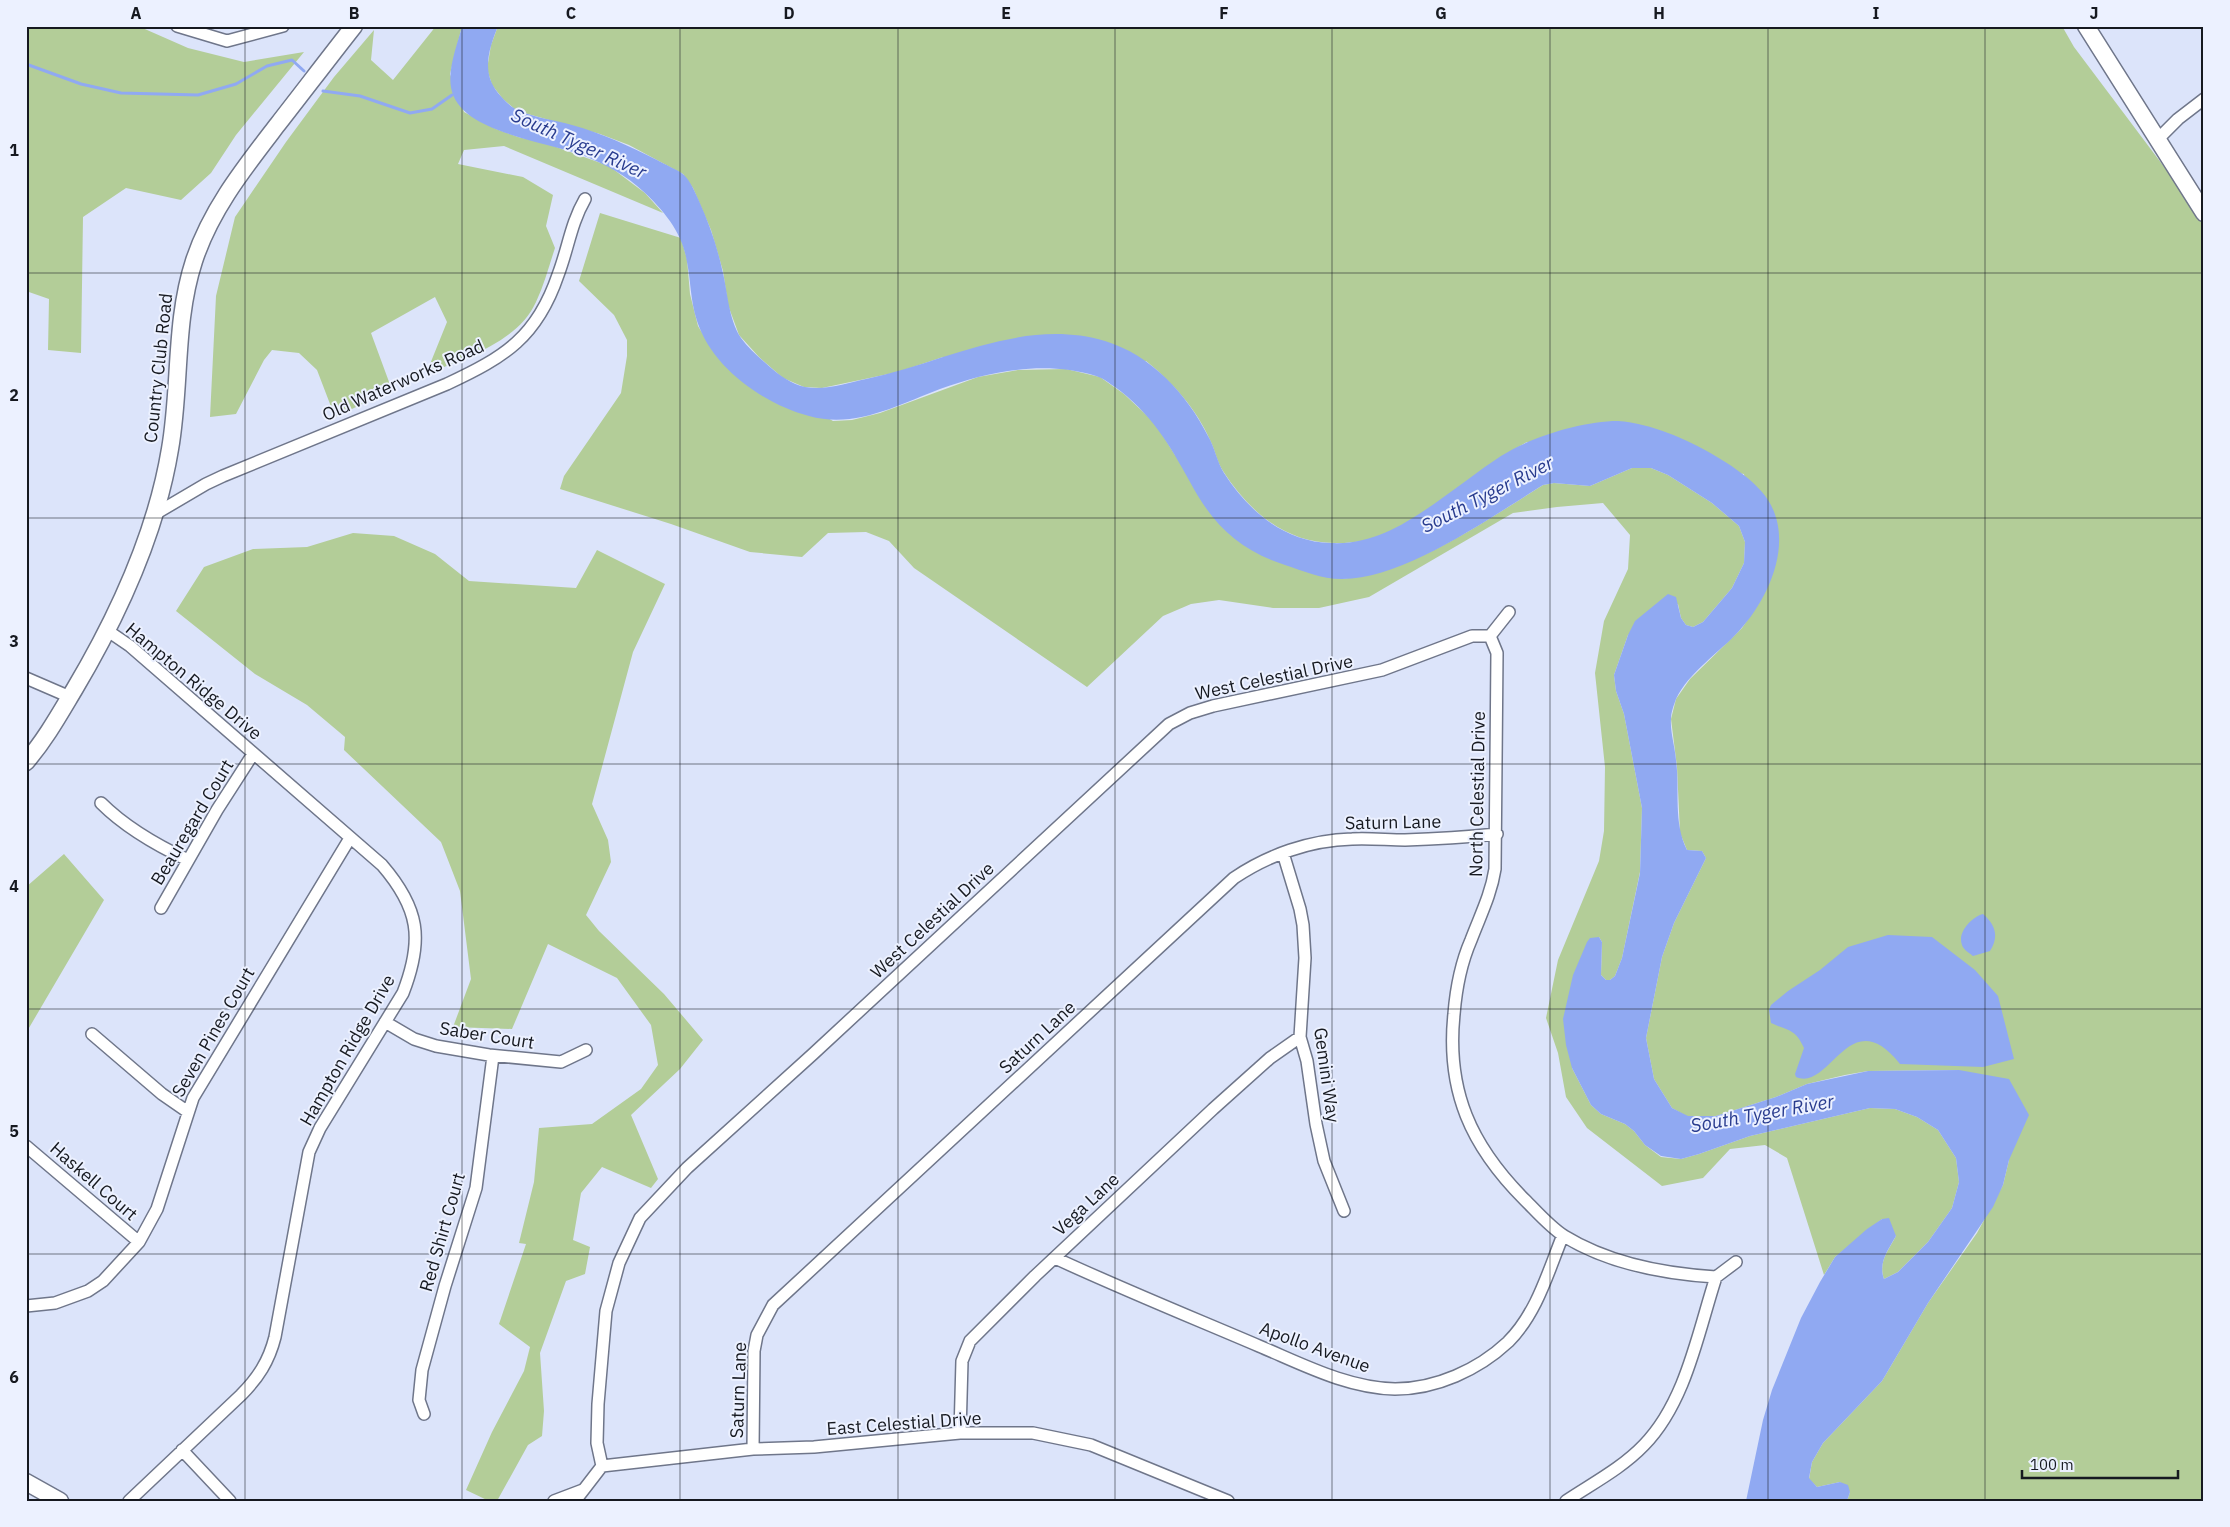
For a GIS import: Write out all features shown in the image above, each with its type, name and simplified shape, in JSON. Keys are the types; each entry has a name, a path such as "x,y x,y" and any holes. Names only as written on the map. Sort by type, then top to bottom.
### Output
{"street":[{"path":"177,26 227,41 283,26"},
{"path":"2086,26 2204,214"},
{"name":"Country Club Road","path":"26,762 47,734 108,631 155,514 170,450 176,409 183,299 194,259 217,209 239,174 353,27"},
{"path":"2158,139 2178,119 2204,99"},
{"name":"Old Waterworks Road","path":"155,514 206,484 447,384 485,365 512,347 530,331 547,304 559,275 571,228 585,199"},
{"path":"1490,636 1509,612"},
{"name":"Hampton Ridge Drive","path":"108,631 130,646 382,865 396,882 413,916 416,943 412,969 403,993 320,1128 309,1152 275,1337 267,1361 254,1382 241,1396 129,1501"},
{"name":"West Celestial Drive","path":"602,1466 597,1443 599,1381 606,1311 611,1287 618,1263 640,1218 687,1168 813,1054 1169,724 1207,708 1382,670 1472,636 1490,636"},
{"name":"North Celestial Drive","path":"1490,636 1497,653 1497,834 1495,869 1490,896 1470,942 1456,998 1453,1051 1461,1104 1470,1125 1493,1164 1520,1196 1563,1235 1598,1252 1649,1268 1716,1277"},
{"path":"26,678 70,697"},
{"name":"Beauregard Court","path":"161,908 217,810 253,754"},
{"path":"100,803 144,838 188,860"},
{"name":"Saturn Lane","path":"753,1449 754,1351 761,1327 773,1306 1234,878 1265,859 1305,846 1351,839 1436,839 1497,834"},
{"name":"Seven Pines Court","path":"26,1306 56,1303 88,1291 103,1281 139,1242 158,1209 193,1098 350,838"},
{"name":"Gemini Way","path":"1283,853 1303,925 1305,958 1300,1037 1307,1061 1316,1124 1324,1161 1344,1211"},
{"name":"Saber Court","path":"386,1022 414,1039 436,1046 493,1056 561,1062 586,1050"},
{"path":"92,1034 162,1094 188,1112"},
{"name":"Vega Lane","path":"960,1433 962,1361 970,1341 1055,1258 1263,1064 1300,1037"},
{"name":"Red Shirt Court","path":"424,1414 418,1400 422,1370 445,1286 476,1188 493,1056"},
{"name":"Haskell Court","path":"26,1146 139,1242"},
{"name":"Apollo Avenue","path":"1055,1258 1115,1286 1313,1369 1367,1386 1408,1388 1428,1385 1460,1374 1508,1341 1531,1312 1563,1235"},
{"path":"1566,1501 1629,1459 1657,1430 1680,1390 1716,1277 1736,1262"},
{"name":"East Celestial Drive","path":"602,1466 753,1449 814,1447 960,1433 1033,1433 1072,1440 1135,1462 1228,1501"},
{"path":"182,1450 230,1501"},
{"path":"575,1501 602,1466"},
{"path":"26,1482 60,1501"},
{"path":"554,1501 583,1490"}],"green space":[{"path":"26,26 138,26 188,48 244,62 304,52 236,135 211,173 181,200 126,188 83,217 81,353 48,350 49,299 26,291"},
{"path":"436,26 462,26 450,74 464,112 496,129 518,137 548,144 609,166 645,193 663,213 504,146 464,150 458,164 523,177 553,195 546,226 555,248 536,302 528,316 517,328 473,355 426,374 447,322 435,297 371,333 392,390 335,417 317,370 299,353 272,350 264,360 236,414 210,417 216,296 235,217 286,142 334,77 374,30 371,60 393,80"},
{"path":"498,26 2062,26 2074,47 2204,220 2204,1501 1847,1501 1850,1492 1840,1482 1817,1487 1809,1479 1812,1462 1823,1443 1882,1381 1928,1303 1977,1233 2003,1185 2009,1160 1959,1070 1868,1071 1807,1084 1776,1097 1716,1116 1688,1117 1672,1108 1654,1079 1646,1038 1662,957 1674,923 1706,858 1702,851 1687,850 1680,833 1677,767 1671,719 1676,699 1690,679 1742,628 1761,600 1744,474 1527,442 1400,527 1380,536 1355,542 1320,542 1287,532 1272,524 1245,500 1221,467 1198,417 1174,387 1146,361 943,357 898,372 822,388 804,387 783,378 759,357 739,335 728,305 723,271 711,230 693,188 683,174 629,145 600,134 517,111 503,99 492,85 487,69 491,45"},
{"path":"600,213 681,238 687,259 690,294 698,326 713,351 833,421 852,420 880,413 978,377 1018,370 1066,369 1100,377 1124,394 1155,423 1175,455 1342,579 1370,574 1422,556 1471,530 1543,485 1554,483 1590,486 1632,468 1651,468 1668,475 1712,503 1739,526 1745,542 1744,563 1732,588 1703,622 1693,627 1686,625 1681,618 1678,604 1628,635 1614,675 1616,691 1624,714 1642,808 1640,872 1622,958 1615,976 1610,980 1606,980 1601,975 1602,942 1599,937 1572,1068 1591,1105 1601,1114 1625,1124 1634,1131 1645,1145 1661,1157 1681,1159 1750,1136 1870,1108 1895,1109 1917,1117 1938,1130 1956,1158 1959,1182 1952,1208 1928,1242 1898,1272 1884,1279 1882,1273 1883,1262 1896,1236 1882,1219 1835,1257 1824,1275 1787,1158 1765,1145 1730,1149 1703,1178 1662,1186 1587,1128 1566,1097 1558,1053 1546,1018 1558,960 1599,861 1604,831 1605,767 1595,673 1604,621 1628,569 1630,535 1603,503 1513,513 1369,597 1319,608 1273,608 1219,600 1191,604 1163,616 1087,687 914,568 889,541 866,532 828,533 802,557 750,552 671,524 560,489 564,476 621,393 627,356 627,340 614,315 579,281"},
{"path":"353,533 394,536 435,554 469,581 576,588 597,550 665,584 633,652 592,804 608,840 611,862 586,915 599,931 664,994 703,1040 680,1069 631,1115 658,1179 651,1188 602,1167 581,1193 573,1240 590,1247 585,1274 566,1281 540,1353 544,1411 542,1436 528,1445 497,1501 489,1501 466,1490 492,1432 524,1371 530,1347 499,1324 526,1244 519,1243 534,1182 539,1128 592,1124 641,1089 658,1065 651,1025 617,978 548,944 512,1029 453,1027 471,979 460,891 441,842 344,750 345,737 307,705 255,674 176,611 204,567 253,549 307,547"},
{"path":"64,854 104,900 26,1033 26,887"}],"water":[{"name":"South Tyger River","path":"462,26 498,26 488,60 488,69 493,85 498,93 512,107 518,111 583,128 605,136 647,155 684,175 694,191 712,235 720,260 733,322 741,338 778,374 800,386 820,388 844,384 896,372 955,353 1014,338 1044,334 1074,335 1105,341 1122,347 1138,356 1166,378 1178,391 1190,405 1199,420 1224,473 1244,500 1256,512 1269,522 1298,537 1331,543 1359,541 1398,527 1513,449 1557,431 1589,424 1618,421 1637,424 1679,437 1705,450 1754,483 1773,509 1778,527 1779,545 1770,583 1751,617 1731,639 1696,671 1682,689 1671,714 1680,828 1687,850 1702,851 1706,858 1674,923 1662,957 1646,1038 1654,1079 1672,1108 1688,1116 1716,1116 1776,1097 1807,1084 1868,1071 1959,1070 2009,1079 2029,1115 2009,1160 2003,1185 1993,1207 1928,1303 1882,1381 1823,1443 1812,1462 1809,1478 1817,1487 1840,1482 1848,1485 1850,1492 1847,1501 1746,1501 1763,1420 1772,1390 1801,1318 1835,1257 1867,1229 1882,1219 1889,1218 1896,1236 1883,1262 1882,1273 1884,1279 1898,1272 1928,1242 1952,1208 1959,1182 1956,1158 1938,1130 1917,1117 1895,1109 1870,1108 1750,1136 1681,1159 1661,1156 1645,1145 1634,1131 1625,1124 1601,1114 1591,1105 1572,1068 1566,1045 1563,1019 1573,975 1590,938 1599,937 1602,942 1601,975 1606,980 1610,980 1615,976 1622,958 1640,873 1642,808 1624,714 1616,691 1614,675 1628,635 1635,621 1668,594 1676,597 1681,618 1686,625 1693,627 1703,622 1732,588 1744,563 1745,542 1739,526 1712,503 1668,475 1651,468 1632,468 1590,486 1554,483 1543,485 1473,529 1418,558 1365,577 1334,579 1269,559 1254,552 1229,534 1208,511 1167,442 1149,418 1115,387 1096,376 1077,371 1037,368 997,373 940,389 876,413 843,420 809,416 792,410 775,403 742,382 714,354 704,338 697,321 684,247 676,230 658,206 644,192 623,175 599,162 567,150 492,128 463,109 454,97 450,80 452,62"},
{"path":"1983,914 1991,922 1995,931 1995,941 1990,951 1973,956 1963,946 1962,935 1966,926 1974,918"},
{"path":"1888,935 1932,937 1975,970 1998,996 2014,1059 1983,1067 1900,1064 1882,1047 1867,1041 1854,1044 1820,1072 1808,1078 1796,1077 1795,1074 1804,1048 1794,1033 1771,1023 1769,1010 1771,1005 1788,991 1820,970 1848,947"}],"waterway":[{"path":"26,64 81,84 121,93 198,95 236,84 267,66 292,60 304,71"},
{"path":"323,91 360,96 410,113 432,109 452,95"}]}
